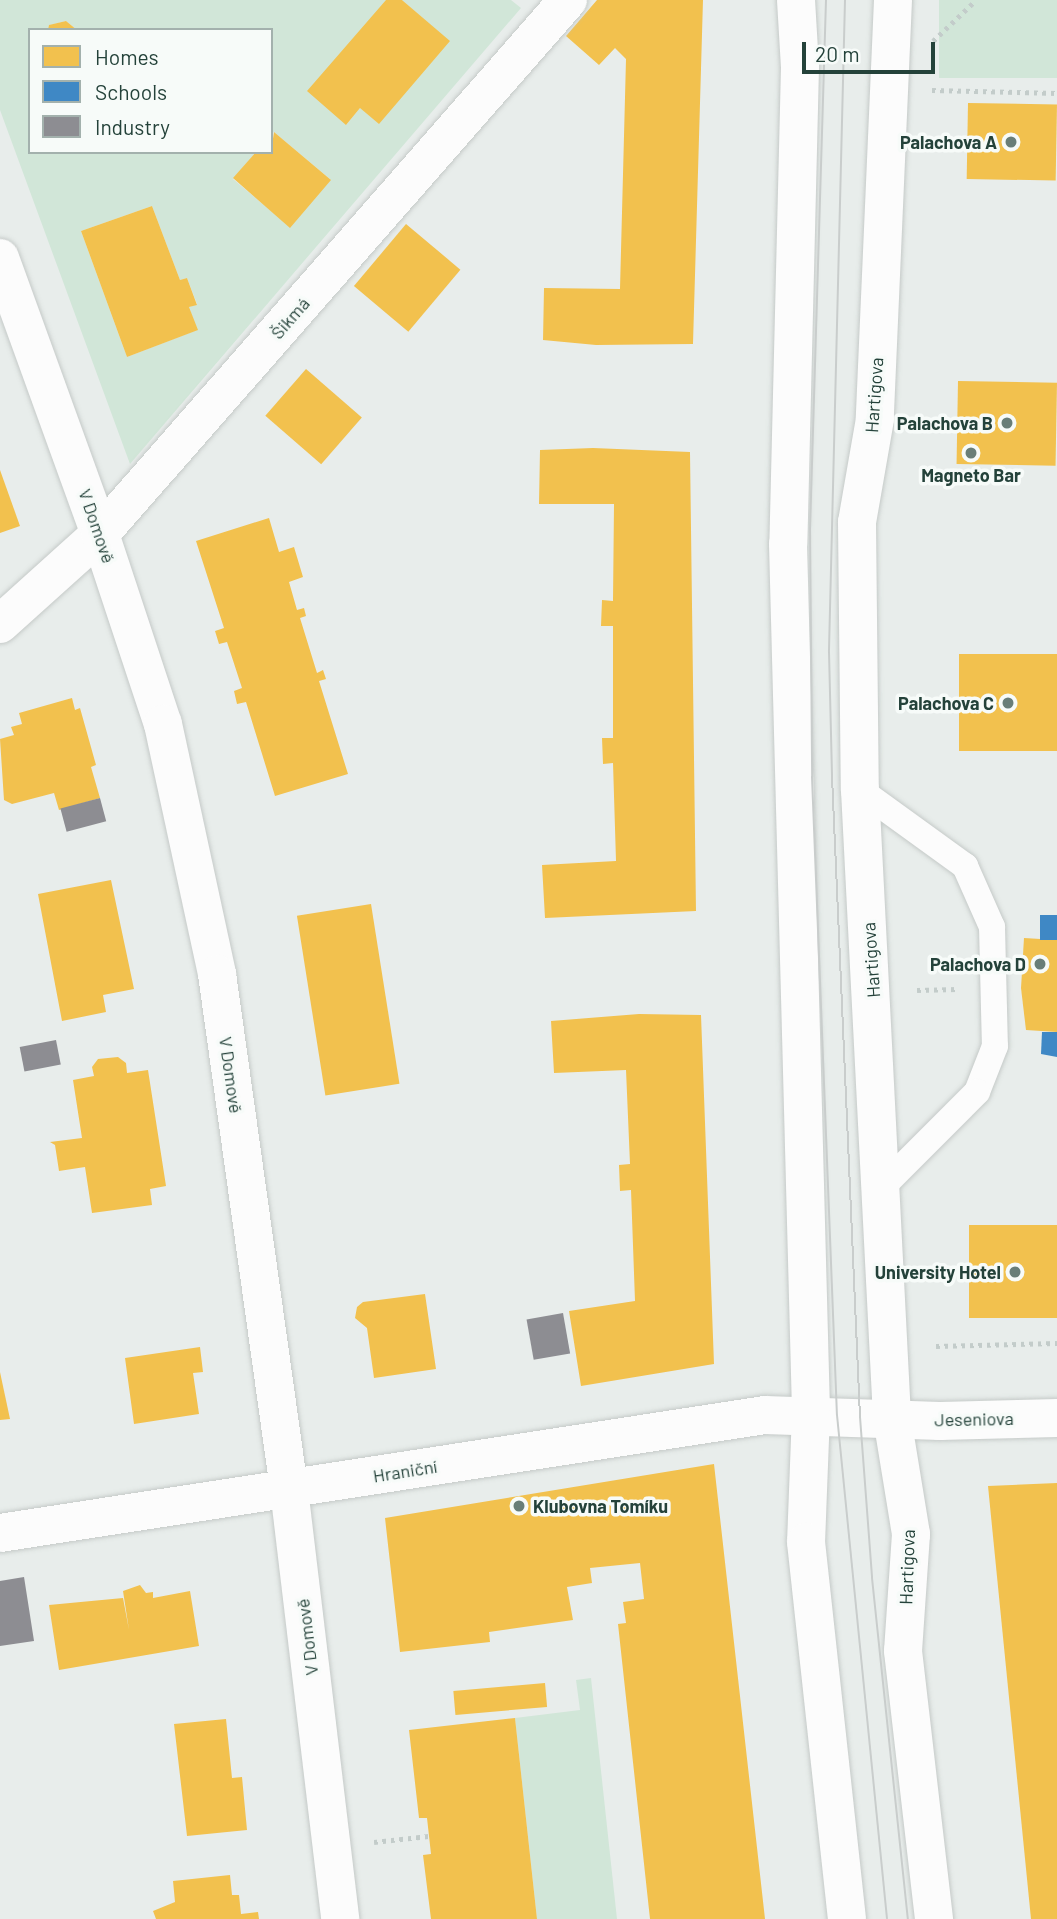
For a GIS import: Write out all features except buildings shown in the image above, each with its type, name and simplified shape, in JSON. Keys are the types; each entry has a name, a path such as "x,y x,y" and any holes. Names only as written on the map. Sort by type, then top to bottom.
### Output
{"main road":[{"name":"Šikmá","path":"0,624 100,534 568,0"},
{"path":"796,0 800,67 788,544 811,1413 806,1542 847,1919"},
{"name":"Hartigova","path":"893,0 875,419 857,522 860,790 892,1418 911,1534 903,1651 934,1919"},
{"name":"V Domově","path":"0,258 100,534 163,724 217,974 289,1489 340,1919"},
{"name":"Hraniční","path":"0,1533 765,1415 811,1413 892,1418"},
{"name":"Jeseniova","path":"892,1418 1057,1418"}],"lane":[{"path":"860,790 965,866 992,927 995,1046 977,1092 882,1187"}],"path":[{"path":"927,47 976,0"},
{"path":"917,90 1057,93"},
{"path":"936,1346 1057,1343"},
{"path":"388,1840 429,1836"}],"green space":[{"path":"0,0 386,0 346,125 360,108 449,41 402,0 511,0 521,8 130,464 0,110","holes":["152,206 180,280 187,278 197,304 189,307 197,330 127,357 81,231"]},
{"path":"939,0 1057,0 1057,78 939,78"},
{"path":"591,1678 617,1919 537,1919 515,1718 580,1710 576,1680"}],"tram line":[{"path":"826,0 810,529 812,777 837,1415 887,1919"},
{"path":"845,0 829,652 832,776 860,1417 872,1578 908,1919"}],"place":[{"name":"Palachova A","path":"1011,142"},
{"name":"Palachova B","path":"1007,423"},
{"name":"Magneto Bar","path":"971,453"},
{"name":"Palachova C","path":"1008,703"},
{"name":"Palachova D","path":"1040,964"},
{"name":"University Hotel","path":"1015,1272"},
{"name":"Klubovna Tomíku","path":"519,1506"}]}
